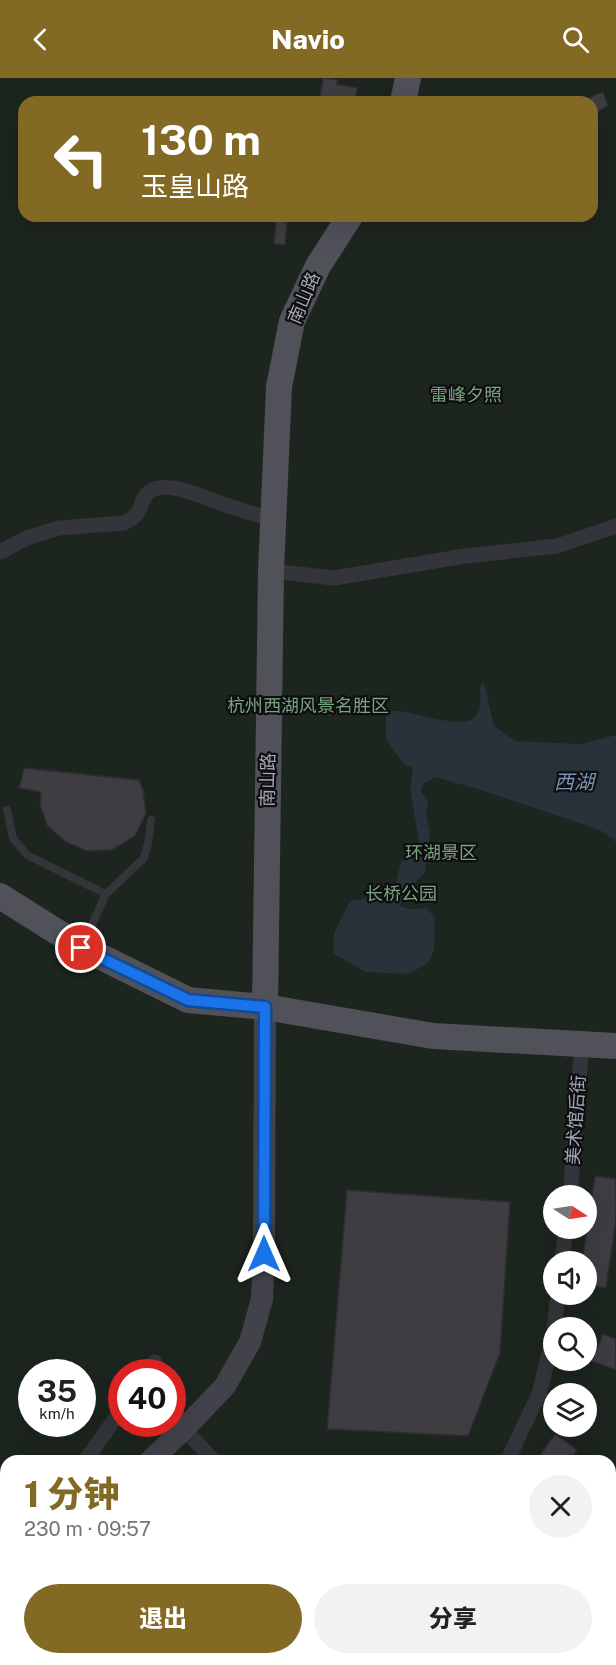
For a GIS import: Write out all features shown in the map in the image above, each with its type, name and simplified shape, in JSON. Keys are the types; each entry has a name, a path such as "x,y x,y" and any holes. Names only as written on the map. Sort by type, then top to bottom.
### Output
{"main road":[{"path":"404,96 408,78"},
{"name":"南山路","path":"265,1007 271,571 279,387 292,321 318,266 346,222"},
{"path":"0,896 81,948 188,1000 265,1007 433,1036 616,1046"}],"street":[{"path":"0,552 27,538 59,528 124,523 133,519 140,511 144,498 150,491 162,488 192,492 273,520"},
{"path":"271,571 334,578 465,556 557,546 616,526"},
{"path":"186,1427 225,1386 250,1342 262,1299 265,1007"},
{"name":"美术馆后街","path":"571,1185 582,1044"},
{"path":"510,1455 539,1394 545,1371"},
{"path":"89,1455 108,1429"},
{"path":"186,1431 208,1455"},
{"path":"156,1455 176,1437"}],"lane":[{"path":"7,810 13,838 27,855 106,894"},
{"path":"81,948 106,894 144,858 151,820"}],"green space":[{"name":"杭州西湖风景名胜区","path":"0,78 616,78 616,1455 0,1455"}],"water":[{"name":"西湖","path":"484,682 494,726 515,741 581,744 616,735 616,842 600,830 435,777 423,784 421,792 428,800 426,815 430,831 425,873 405,892 400,906 410,909 427,908 435,918 434,950 428,963 409,974 365,972 333,953 334,933 350,901 393,895 401,862 420,847 410,788 413,768 405,765 386,740 386,713 398,711 450,721 468,721 474,718 479,711 480,686"}],"building":[{"path":"323,78 338,80 337,84 358,88 356,96 320,96"},
{"path":"603,92 608,106 598,111 598,96 593,96"},
{"path":"276,222 287,222 285,245 274,244"},
{"path":"24,768 139,780 143,789 146,813 135,836 112,850 87,851 66,842 47,825 40,805 41,792 19,788"},
{"path":"595,1176 616,1179 616,1220 606,1288 597,1287 597,1251 584,1251 585,1239 597,1239 597,1185 594,1185"},
{"path":"347,1190 510,1202 500,1353 468,1436 327,1429"},
{"path":"603,1334 616,1339 616,1370 597,1363 597,1349"},
{"path":"553,1437 559,1437 577,1450 574,1455 540,1455"}],"route":[{"path":"81,948 188,1000 265,1007 264,1254"}],"park label":[{"name":"雷峰夕照","path":"466,395"},
{"name":"环湖景区","path":"441,853"},
{"name":"长桥公园","path":"401,894"}]}
